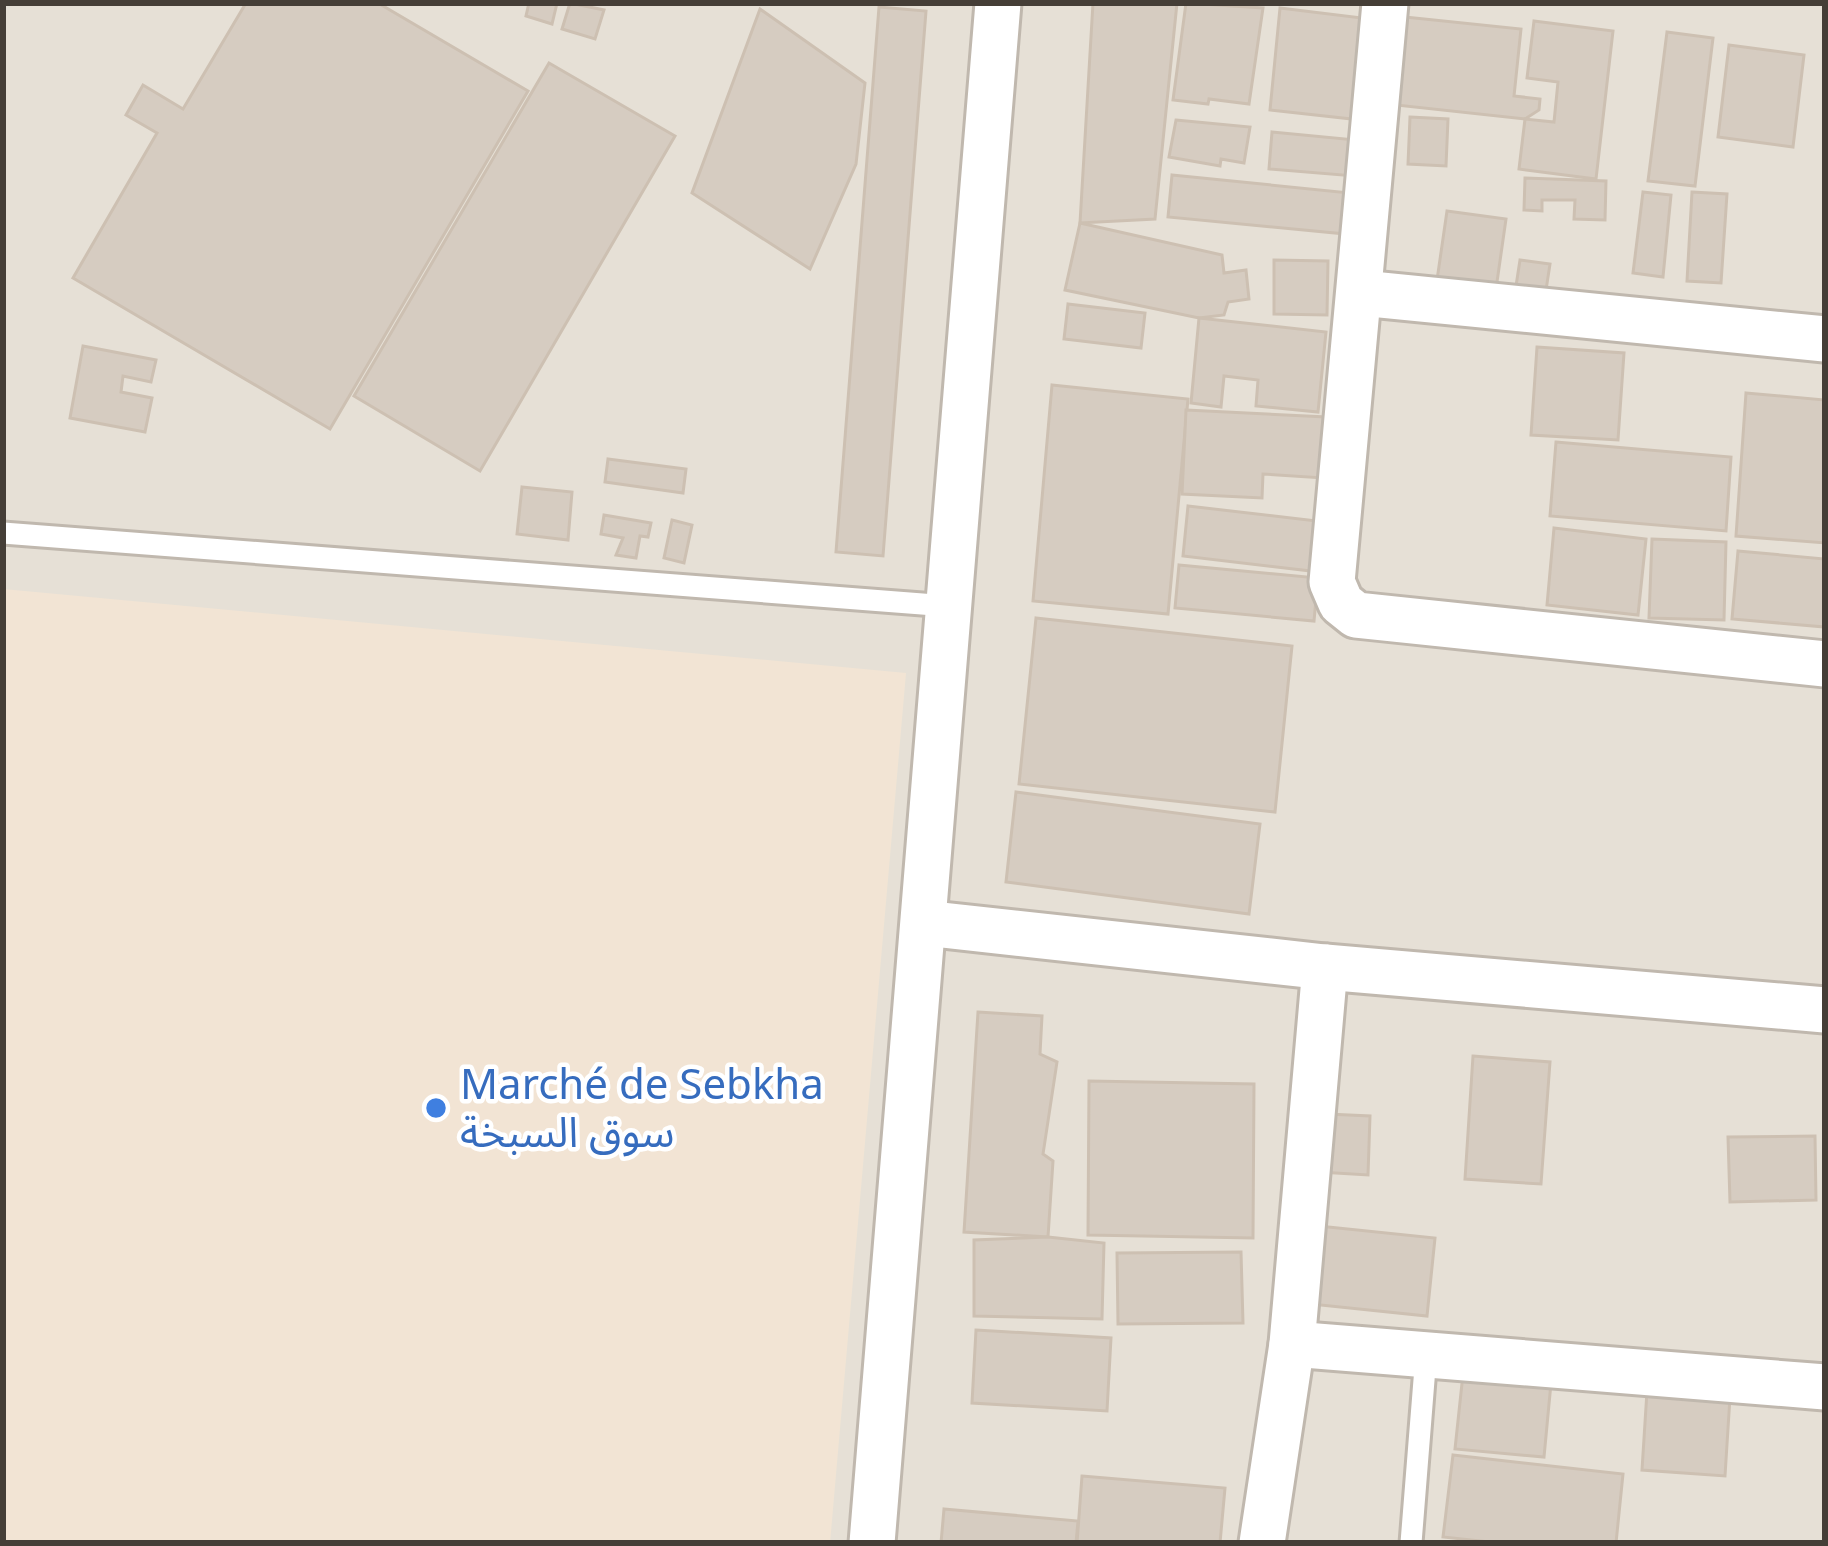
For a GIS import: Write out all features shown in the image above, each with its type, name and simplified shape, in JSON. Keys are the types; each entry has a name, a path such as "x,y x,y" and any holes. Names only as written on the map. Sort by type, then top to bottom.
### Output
{"street":[{"path":"872,1543 998,3"},
{"path":"1385,3 1332,582 1348,610 1356,615 1825,664"},
{"path":"1360,293 1825,339"},
{"path":"924,922 1325,968 1825,1010"},
{"path":"1262,1543 1292,1344 1325,968"},
{"path":"1292,1344 1825,1387"}],"lane":[{"path":"3,532 948,606"},
{"path":"1411,1543 1426,1355"}],"shaded area":[{"path":"3,3 1825,3 1825,1543 3,1543"},
{"name":"Marché de Sebkha سوق السبخة","path":"3,589 906,673 830,1543 3,1543"}],"building":[{"path":"246,3 378,3 528,91 330,429 73,278 157,133 126,115 143,85 183,109"},
{"path":"529,3 557,3 552,24 526,16"},
{"path":"570,3 604,10 595,39 562,29"},
{"path":"1093,3 1177,3 1155,219 1080,223"},
{"path":"1186,3 1263,8 1249,104 1173,100"},
{"path":"879,7 926,11 883,556 836,552"},
{"path":"1280,8 1362,18 1352,119 1270,110"},
{"path":"760,9 865,83 856,164 810,269 692,193"},
{"path":"1405,17 1521,29 1514,96 1540,99 1539,110 1525,119 1396,105"},
{"path":"1534,21 1613,31 1596,179 1519,169 1525,119 1554,122 1558,82 1527,78"},
{"path":"1667,32 1713,38 1695,186 1648,181"},
{"path":"1729,45 1804,55 1793,147 1718,137"},
{"path":"549,63 675,136 480,471 354,396"},
{"path":"1410,117 1448,119 1446,166 1408,164"},
{"path":"1176,120 1250,127 1244,163 1221,159 1220,166 1169,157"},
{"path":"1272,132 1356,140 1354,176 1269,169"},
{"path":"1172,175 1350,193 1346,234 1168,217"},
{"path":"1525,178 1606,181 1605,220 1574,219 1575,200 1542,200 1542,211 1524,210"},
{"path":"1643,192 1671,195 1663,277 1633,273"},
{"path":"1692,192 1727,194 1721,283 1687,281"},
{"path":"1447,211 1506,219 1495,296 1436,287"},
{"path":"1080,223 1222,255 1224,273 1246,270 1249,299 1228,302 1224,315 1199,318 1065,290"},
{"path":"1274,260 1328,261 1327,315 1274,314"},
{"path":"1520,260 1550,264 1544,303 1514,299"},
{"path":"1068,304 1145,313 1141,348 1064,339"},
{"path":"1199,318 1326,332 1318,412 1256,406 1258,380 1224,376 1221,407 1191,403"},
{"path":"83,346 156,360 151,382 123,376 121,392 152,398 145,432 70,418"},
{"path":"1537,347 1624,353 1618,440 1531,435"},
{"path":"1052,385 1188,399 1168,614 1033,601"},
{"path":"1746,393 1825,400 1825,543 1736,536"},
{"path":"1186,410 1326,417 1323,478 1263,474 1262,498 1182,494"},
{"path":"1556,442 1731,457 1726,531 1550,516"},
{"path":"608,459 686,469 683,493 605,482"},
{"path":"522,487 572,492 568,540 517,534"},
{"path":"1188,506 1317,521 1311,571 1183,556"},
{"path":"604,515 651,523 648,537 640,536 636,558 616,555 623,538 601,534"},
{"path":"672,520 692,525 684,563 664,558"},
{"path":"1554,528 1646,539 1638,615 1547,605"},
{"path":"1652,539 1726,542 1724,620 1649,618"},
{"path":"1738,551 1825,559 1825,627 1732,619"},
{"path":"1179,565 1318,578 1314,621 1175,608"},
{"path":"1036,618 1292,646 1275,812 1019,784"},
{"path":"1016,792 1260,824 1249,914 1006,882"},
{"path":"978,1012 1042,1016 1040,1054 1057,1062 1043,1154 1053,1161 1048,1237 964,1232"},
{"path":"1473,1056 1550,1062 1541,1184 1465,1179"},
{"path":"1089,1081 1254,1084 1253,1238 1088,1235"},
{"path":"1305,1113 1370,1116 1368,1175 1303,1171"},
{"path":"1815,1136 1816,1200 1730,1202 1728,1137"},
{"path":"1309,1225 1435,1238 1427,1316 1301,1303"},
{"path":"1048,1237 1104,1243 1102,1319 974,1316 974,1240"},
{"path":"1241,1252 1243,1323 1118,1324 1117,1253"},
{"path":"976,1330 1111,1338 1107,1411 972,1403"},
{"path":"1463,1374 1551,1383 1544,1457 1455,1449"},
{"path":"1647,1391 1730,1397 1725,1476 1642,1470"},
{"path":"1453,1455 1623,1474 1616,1543 1499,1543 1443,1537"},
{"path":"1082,1476 1225,1488 1220,1543 1077,1543"},
{"path":"944,1509 1078,1521 1076,1543 941,1543"}],"place":[{"name":"Marché de Sebkha سوق السبخة","path":"436,1108"}]}
